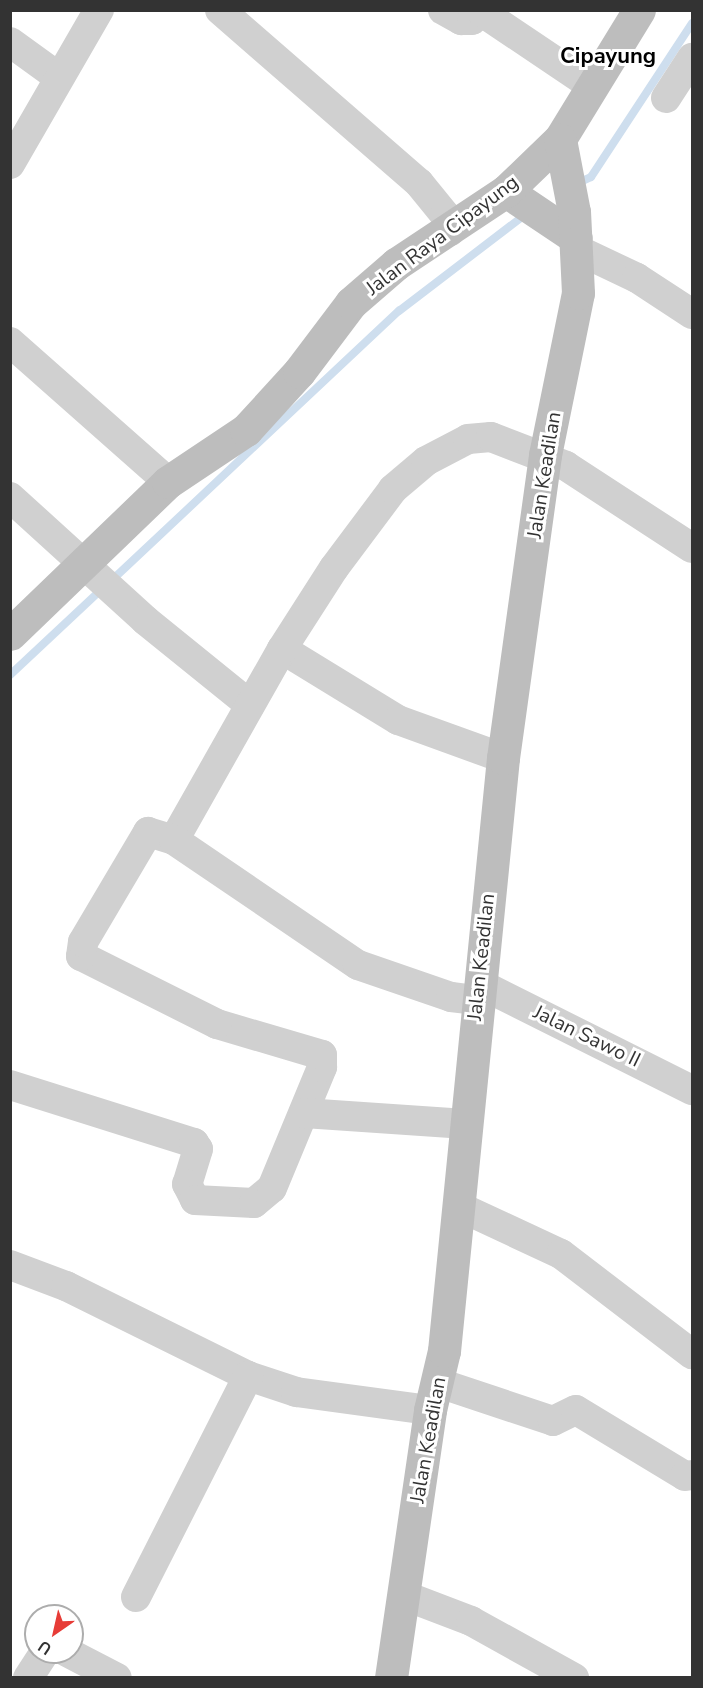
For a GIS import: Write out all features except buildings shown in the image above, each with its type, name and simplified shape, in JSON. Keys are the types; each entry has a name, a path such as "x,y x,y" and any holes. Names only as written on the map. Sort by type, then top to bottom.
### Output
{"main road":[{"name":"Jalan Raya Cipayung","path":"10,634 88,569 168,482 246,430 299,372 351,303 396,264 450,231 514,197 560,139 639,10"},
{"name":"Jalan Keadilan","path":"391,1677 434,1397 460,1207 502,758 545,455 578,293 571,231 568,171 560,139"},
{"path":"514,197 571,231"}],"street":[{"path":"10,164 57,76 99,10"},
{"path":"443,10 460,20 472,20 482,11 592,86"},
{"path":"232,14 419,183 445,214 450,231"},
{"path":"10,42 57,76"},
{"path":"666,98 693,58"},
{"path":"571,231 693,314"},
{"path":"10,342 168,482"},
{"path":"10,1084 194,1143 198,1149 187,1184 190,1196 216,1203 263,1199 304,1113 322,1067 322,1055 217,1024 81,956 83,942 148,832 174,840 282,649 393,489 426,461 468,439 491,436 545,455 693,548"},
{"path":"10,497 145,621 250,705"},
{"path":"282,649 398,720 502,758"},
{"name":"Jalan Sawo II","path":"174,840 358,965 451,997 479,992 693,1090"},
{"path":"304,1113 466,1124"},
{"path":"460,1207 561,1254 693,1354"},
{"path":"10,1265 66,1286 248,1376 296,1392 348,1399 434,1397 553,1421 576,1410 685,1476 693,1475"},
{"path":"136,1596 248,1376"},
{"path":"403,1595 471,1621 574,1677"},
{"path":"84,1661 117,1677"},
{"path":"28,1677 37,1664"}],"waterway":[{"path":"578,183 591,177 692,23"},
{"path":"111,581 399,311 526,214"},
{"path":"10,675 102,589"}],"district":[{"name":"Cipayung","path":"608,57"}]}
